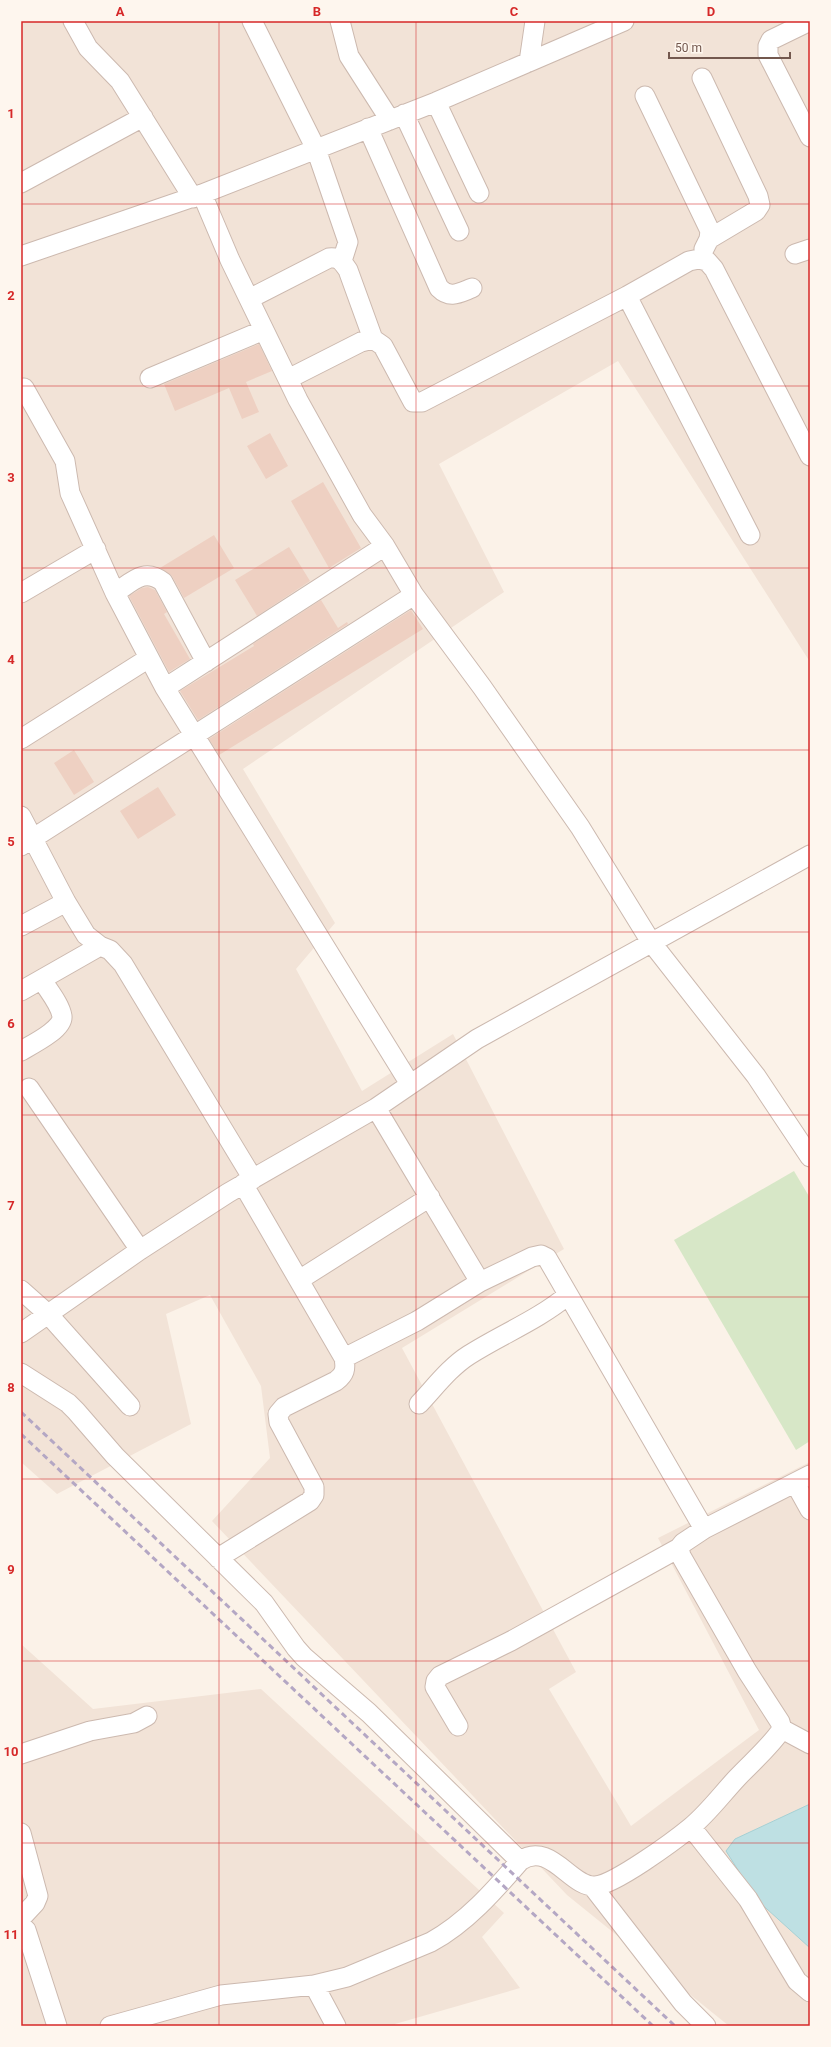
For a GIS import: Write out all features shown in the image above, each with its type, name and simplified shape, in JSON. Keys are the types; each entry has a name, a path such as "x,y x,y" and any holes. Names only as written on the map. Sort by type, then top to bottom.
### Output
{"street":[{"path":"73,21 88,48 120,82 198,196 288,379 362,515 385,546 414,595 482,687 580,827 651,942 756,1076 810,1157"},
{"path":"252,21 316,149 348,242 342,261"},
{"path":"340,21 349,56 397,117 459,232"},
{"path":"529,62 535,21"},
{"path":"21,256 198,196 436,102 624,21"},
{"path":"810,21 771,40 768,46 768,55 810,137"},
{"path":"702,78 758,196 760,205 756,212 709,239"},
{"path":"645,96 710,231 709,239 699,259"},
{"path":"436,102 479,193"},
{"path":"21,183 143,117"},
{"path":"368,128 439,288 445,294 451,295 472,288"},
{"path":"249,299 329,258 336,257 342,261 348,270 373,339 383,346 413,402 422,402 627,296 679,266 699,259 707,261 714,269 810,456"},
{"path":"627,296 750,535"},
{"path":"150,378 264,330"},
{"path":"288,379 362,342 373,339"},
{"path":"24,388 65,461 70,493 115,593 164,688 410,1084"},
{"path":"164,688 385,546"},
{"path":"21,593 96,549"},
{"path":"115,593 138,578 147,574 154,575 162,582 206,662"},
{"path":"27,842 103,795 193,734 414,595"},
{"path":"21,739 149,658"},
{"path":"21,816 27,842 86,935 100,946 110,950 123,964 248,1181 299,1280 344,1358 346,1368 343,1376 284,1407 278,1414 279,1422 314,1486 314,1495 310,1501 218,1558"},
{"path":"21,1333 140,1250 248,1181 376,1108 477,1039 810,855"},
{"path":"21,926 66,902"},
{"path":"21,991 100,946"},
{"path":"21,1051 57,1028 61,1022 62,1016 59,1009 42,980"},
{"path":"29,1088 140,1250"},
{"path":"376,1108 480,1282"},
{"path":"299,1280 430,1197"},
{"path":"344,1358 417,1321 480,1282 532,1257 541,1255 547,1258 704,1530"},
{"path":"21,1290 48,1314 130,1406"},
{"path":"419,1404 456,1364 468,1355 539,1317 568,1295"},
{"path":"21,1373 68,1403 115,1456 264,1603 304,1657 369,1713 520,1861"},
{"path":"458,1726 436,1687 436,1681 440,1676 512,1641 679,1548 683,1542 704,1530 802,1479 810,1510"},
{"path":"679,1548 681,1556 748,1672 780,1722 782,1729 810,1744"},
{"path":"21,1754 90,1731 134,1723 147,1716"},
{"path":"593,1887 604,1885 617,1878 691,1827 782,1729"},
{"path":"691,1827 741,1889 797,1981 810,1992"},
{"path":"21,1833 38,1896 35,1903 21,1918"},
{"path":"117,2025 221,1995 314,1986 353,1975 444,1935 480,1904 520,1861 528,1856 541,1856 583,1883 593,1887 683,2003 706,2026"},
{"path":"21,1926 26,1930 57,2026"},
{"path":"314,1986 336,2026"}],"shaded area":[{"path":"21,21 810,21 810,662 618,361 439,464 504,592 243,769 335,923 296,969 362,1091 453,1034 564,1249 402,1348 576,1672 549,1689 631,1826 759,1730 658,1538 810,1462 810,2026 729,2026 567,1895 212,1521 270,1458 261,1386 210,1295 166,1314 191,1424 57,1494 21,1462"},
{"path":"21,1644 93,1709 261,1689 504,1913 482,1937 520,1988 395,2024 396,2026 21,2026"}],"green space":[{"path":"794,1171 810,1198 810,1441 796,1450 674,1240"}],"water":[{"path":"810,1804 810,1948 757,1900 726,1851 735,1839"}],"building":[{"path":"259,344 272,371 246,382 259,412 242,419 229,388 175,411 164,384"},
{"path":"270,433 288,466 266,479 247,446"},
{"path":"323,482 361,548 329,568 291,501"},
{"path":"214,535 234,568 184,598 172,576 160,568"},
{"path":"289,547 310,581 257,616 235,580"},
{"path":"148,587 155,590 167,612 164,614 190,659 169,672 129,596 142,588"},
{"path":"321,600 338,628 347,622 348,624 198,720 180,691 254,646 253,644"},
{"path":"411,610 423,629 219,755 209,739"},
{"path":"74,750 94,782 74,795 54,763"},
{"path":"158,787 176,815 138,839 120,811"}],"railway":[{"path":"21,1412 675,2026"},
{"path":"21,1434 653,2026"}]}
